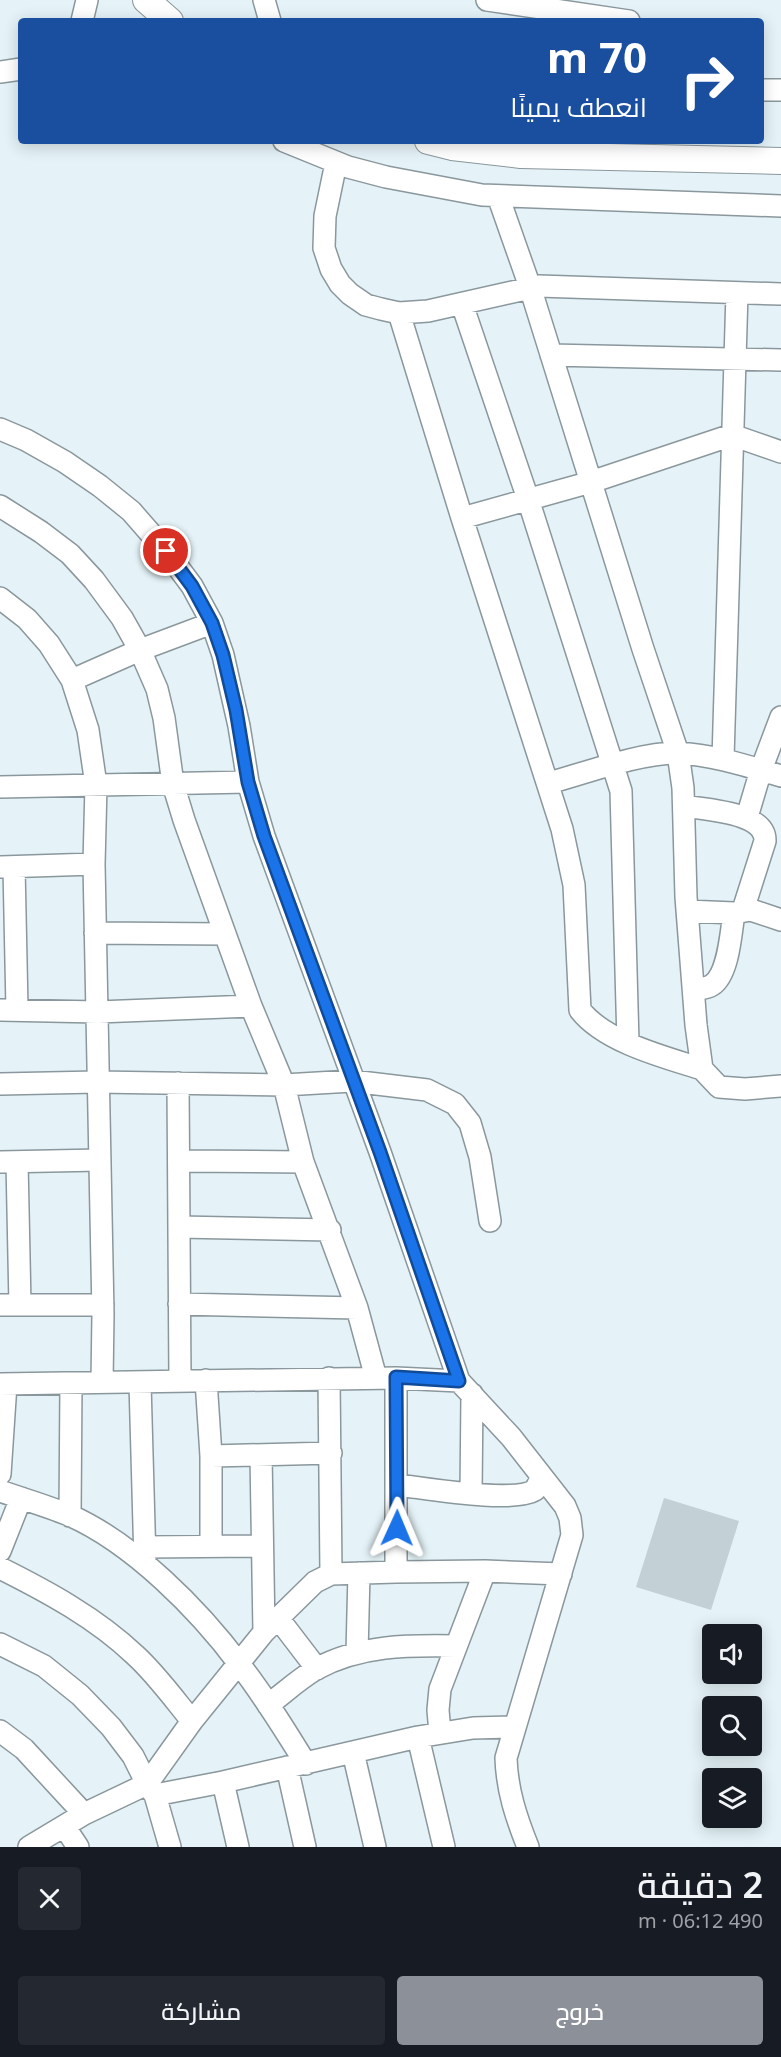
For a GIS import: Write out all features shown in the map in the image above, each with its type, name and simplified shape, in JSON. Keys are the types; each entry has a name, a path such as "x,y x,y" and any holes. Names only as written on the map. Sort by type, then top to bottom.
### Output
{"main road":[{"path":"146,0 167,18"},
{"path":"440,144 452,147 520,148 781,161"}],"street":[{"path":"83,18 87,0"},
{"path":"264,0 269,18"},
{"path":"497,6 603,18"},
{"path":"0,72 18,69"},
{"path":"764,90 781,90"},
{"path":"291,144 336,163 386,177 460,192 498,196 781,206"},
{"path":"336,163 325,216 324,248 331,269 340,284 366,305 399,313 428,311 530,287 549,286 781,294"},
{"path":"498,196 530,287 643,649 678,753 684,806 687,910 702,1069"},
{"path":"723,759 737,293"},
{"path":"462,304 528,499 621,791 628,1042"},
{"path":"399,313 562,829 574,885 580,1010 590,1021 628,1042 651,1053 702,1069 719,1087 745,1089 781,1086"},
{"path":"551,355 781,360"},
{"path":"0,429 26,440 65,462 131,511 166,551 192,586 212,623 233,693 248,782 264,836 466,1387 471,1494"},
{"path":"462,518 591,482 732,435 781,453"},
{"path":"0,506 70,554 108,599 140,650 158,689 173,784 184,820 251,1006 284,1085 303,1162 357,1308 386,1378 397,1485 396,1572"},
{"path":"0,598 27,619 49,645 72,680 88,730 96,785 94,864 103,1305 102,1382"},
{"path":"72,680 140,650 212,623"},
{"path":"747,817 760,770 781,717"},
{"path":"549,783 612,765 651,756 678,753 723,759 781,776"},
{"path":"0,787 248,782"},
{"path":"684,806 747,817 765,833 765,841 738,912 720,978 712,985 694,990"},
{"path":"94,864 7,867 8,1009 98,1012 251,1006"},
{"path":"687,910 738,912 751,910 781,920"},
{"path":"95,933 225,934"},
{"path":"0,1084 97,1082 284,1085 352,1081 427,1090 455,1104 470,1124 480,1157 490,1221"},
{"path":"178,1083 180,1381"},
{"path":"100,1160 8,1162 10,1305 103,1305"},
{"path":"179,1161 303,1162"},
{"path":"179,1227 330,1230"},
{"path":"180,1304 357,1308"},
{"path":"329,1378 331,1574"},
{"path":"0,1474 3,1384 386,1378 466,1387 542,1476 565,1506 570,1518 572,1534 506,1758 507,1781 516,1816 528,1847"},
{"path":"206,1380 211,1456 211,1546"},
{"path":"70,1516 72,1383"},
{"path":"140,1383 144,1555"},
{"path":"211,1456 331,1453"},
{"path":"261,1455 262,1546 271,1625 317,1669"},
{"path":"397,1485 493,1496 530,1493 535,1490 542,1476"},
{"path":"0,1491 70,1516 144,1555 190,1606 239,1664 268,1705 297,1765 305,1847"},
{"path":"0,1551 21,1498"},
{"path":"144,1555 211,1546 262,1546"},
{"path":"0,1568 82,1613 135,1655 192,1721"},
{"path":"151,1790 192,1721 271,1625 315,1582 331,1574 359,1573 485,1570 561,1574"},
{"path":"440,1733 438,1710 440,1689 485,1570"},
{"path":"357,1653 359,1573"},
{"path":"0,1644 44,1666 80,1695 111,1727 133,1756 151,1790 170,1847"},
{"path":"268,1705 317,1669 357,1653 398,1645 456,1646"},
{"path":"29,1847 84,1814 151,1790 223,1782 440,1733 472,1728 514,1727"},
{"path":"0,1731 24,1749 84,1814"},
{"path":"418,1737 444,1847"},
{"path":"353,1752 375,1847"},
{"path":"223,1782 238,1847"},
{"path":"64,1826 78,1847"}],"building":[{"path":"664,1498 739,1521 711,1610 636,1587"}],"route":[{"path":"166,551 192,586 212,623 233,693 248,782 264,836 352,1081 380,1152 459,1381 396,1377 397,1528"}]}
